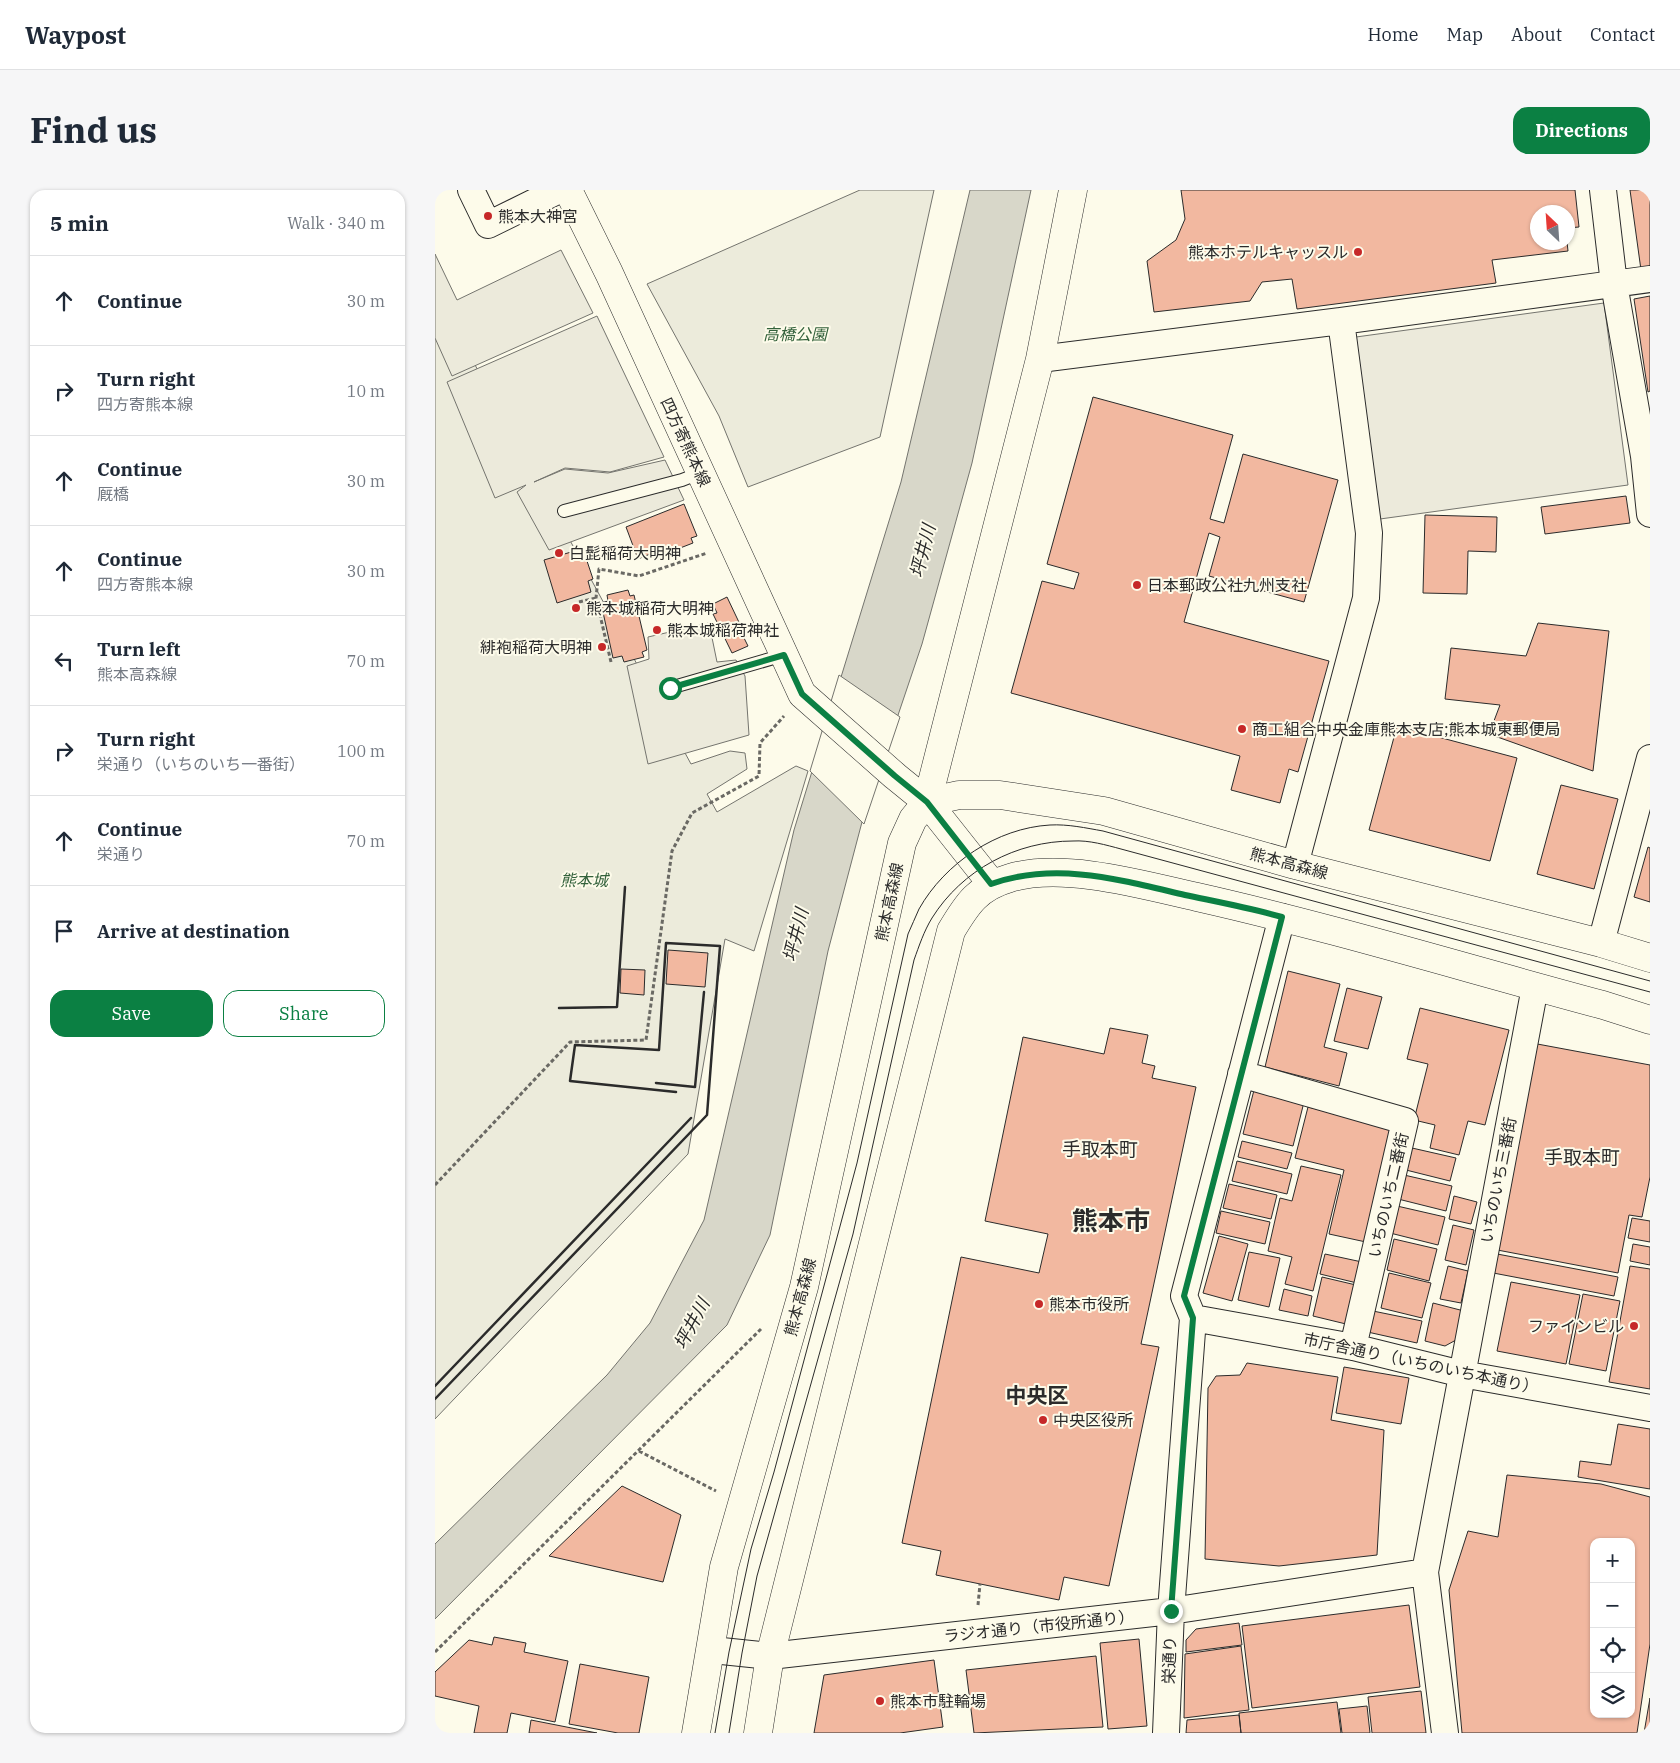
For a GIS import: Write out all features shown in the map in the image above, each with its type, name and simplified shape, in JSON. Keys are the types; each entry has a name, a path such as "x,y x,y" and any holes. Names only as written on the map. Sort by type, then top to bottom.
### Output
{"main road":[{"name":"四方寄熊本線","path":"568,190 609,273 802,694"},
{"path":"927,802 1040,359 1073,190"},
{"path":"802,694 927,802 991,884"},
{"name":"熊本高森線","path":"696,1733 725,1567 805,1287 902,843 913,819 927,802 959,795 1000,795 1104,811 1295,865 1601,943 1650,958"},
{"path":"758,1733 770,1656 951,932 965,906 991,884 1011,877 1049,873 1119,879 1282,917 1603,1005 1650,1020"}],"street":[{"path":"471,190 488,225 559,190"},
{"path":"1603,190 1614,284 1644,456 1650,514"},
{"path":"1040,359 1650,279"},
{"path":"1295,865 1366,598 1369,533 1341,321"},
{"path":"1601,943 1650,758"},
{"path":"1193,1318 1184,1296 1282,917"},
{"name":"いちのいち三番街","path":"1445,1733 1425,1572 1535,987"},
{"name":"いちのいち二番街","path":"1241,1074 1405,1121 1353,1347"},
{"name":"市庁舎通り（いちのいち本通り）","path":"1193,1318 1353,1347 1462,1374 1650,1408"},
{"name":"栄通り","path":"1166,1733 1171,1611 1193,1318"},
{"name":"ラジオ通り（市役所通り）","path":"712,1650 770,1656 1171,1611 1425,1572"}],"lane":[{"path":"564,512 683,480 701,473"},
{"path":"670,688 784,655"}],"path":[{"path":"611,662 596,598 599,569 639,576 715,550"},
{"path":"579,602 596,598"},
{"path":"435,1185 570,1042 646,1040 672,850 692,813 759,776 760,743 802,694"},
{"path":"435,1652 764,1327"},
{"path":"639,1451 743,1504"}],"green space":[{"name":"高橋公園","path":"860,190 934,190 880,437 748,487 719,416 647,284"},
{"name":"熊本城","path":"435,291 691,764 730,751 745,753 747,769 707,794 717,812 796,766 808,771 754,951 725,939 688,1154 435,1419"}],"shaded area":[{"path":"561,250 593,313 452,376 435,338 435,254 457,300"},
{"path":"1604,303 1628,485 1380,519 1356,337"},
{"path":"597,316 664,457 610,472 565,468 534,482 565,469 608,473 665,460 684,500 549,550 517,492 526,485 495,498 447,382"},
{"path":"709,623 717,662 736,660 745,676 749,735 648,764 627,666 649,659 648,637"}],"water":[{"name":"坪井川","path":"970,190 1031,190 972,463 922,644 862,822 828,951 770,1235 727,1325 435,1619 435,1544 607,1375 650,1323 704,1220 794,830 901,482"}],"pier":[{"path":"839,675 900,717 864,824 810,771"}],"building":[{"name":"熊本ホテルキャッスル","path":"1181,190 1575,190 1579,227 1575,227 1575,205 1530,205 1530,250 1568,251 1492,260 1496,283 1297,309 1292,279 1262,282 1250,301 1154,312 1147,261 1176,240 1185,219"},
{"path":"1630,190 1650,190 1650,268 1641,270"},
{"path":"1650,296 1650,391 1648,392 1634,299"},
{"name":"日本郵政公社九州支社","path":"1093,397 1233,435 1210,519 1224,523 1243,454 1338,480 1304,602 1209,576 1220,537 1209,533 1184,622 1329,661 1298,772 1289,769 1280,803 1231,790 1240,756 1011,693 1042,581 1074,589 1079,573 1047,564"},
{"path":"1626,496 1630,523 1545,534 1541,507"},
{"path":"684,504 697,536 691,538 693,543 657,557 655,552 638,559 626,527"},
{"path":"1425,515 1497,517 1496,552 1468,551 1467,594 1423,593"},
{"path":"578,550 581,560 586,558 593,579 588,581 591,592 557,603 544,560"},
{"path":"628,590 630,596 634,595 647,650 642,652 644,657 624,662 622,656 613,658 601,603 608,601 607,595"},
{"path":"727,597 746,637 744,638 748,646 732,653 713,614 717,613 713,604"},
{"path":"1538,623 1609,631 1593,771 1489,734 1500,705 1445,699 1451,648 1526,656"},
{"path":"1397,726 1517,758 1490,861 1369,830"},
{"path":"1561,785 1618,799 1594,889 1537,874"},
{"path":"1648,847 1650,848 1650,902 1634,897"},
{"path":"668,950 708,953 705,987 666,984"},
{"path":"621,969 645,970 644,995 620,993"},
{"path":"1288,971 1340,984 1324,1047 1347,1053 1339,1086 1265,1067"},
{"path":"1347,988 1382,997 1368,1049 1334,1041"},
{"path":"1420,1008 1509,1030 1485,1125 1468,1121 1459,1155 1430,1148 1435,1125 1414,1120 1428,1064 1407,1059"},
{"name":"熊本市役所","path":"1110,1028 1148,1035 1142,1063 1155,1066 1152,1078 1196,1087 1141,1344 1159,1347 1109,1586 1064,1577 1059,1600 936,1575 941,1551 902,1543 961,1257 1039,1273 1048,1234 985,1221 1023,1037 1104,1054"},
{"path":"1532,1043 1650,1065 1650,1177 1642,1217 1629,1215 1618,1273 1492,1249"},
{"path":"1254,1090 1304,1102 1293,1146 1243,1134"},
{"path":"1308,1107 1394,1127 1366,1242 1329,1234 1344,1170 1295,1158"},
{"path":"1242,1141 1292,1153 1287,1169 1238,1157"},
{"path":"1412,1148 1456,1158 1450,1181 1406,1170"},
{"path":"1237,1161 1292,1174 1287,1194 1232,1181"},
{"path":"1301,1166 1341,1175 1313,1291 1285,1284 1292,1257 1268,1251 1280,1198 1292,1201"},
{"path":"1404,1175 1452,1186 1446,1211 1398,1199"},
{"path":"1229,1184 1277,1195 1271,1219 1223,1208"},
{"path":"1454,1196 1477,1202 1471,1224 1449,1219"},
{"path":"1397,1206 1445,1217 1438,1245 1390,1233"},
{"path":"1221,1211 1270,1222 1265,1244 1216,1233"},
{"path":"1632,1218 1650,1221 1650,1242 1628,1238"},
{"path":"1453,1225 1474,1230 1466,1265 1445,1260"},
{"path":"1219,1236 1248,1244 1232,1301 1203,1293"},
{"path":"1394,1239 1437,1249 1429,1281 1387,1270"},
{"path":"1633,1244 1650,1247 1650,1265 1630,1261"},
{"path":"1249,1252 1280,1258 1269,1307 1238,1300"},
{"path":"1492,1253 1618,1277 1614,1296 1488,1272"},
{"path":"1325,1254 1362,1262 1357,1283 1320,1274"},
{"path":"1448,1266 1468,1271 1461,1303 1440,1299"},
{"name":"ファインビル","path":"1630,1266 1650,1269 1650,1389 1609,1382"},
{"path":"1389,1273 1431,1283 1422,1318 1381,1308"},
{"path":"1322,1277 1356,1285 1346,1324 1313,1316"},
{"path":"1511,1282 1580,1295 1566,1364 1497,1351"},
{"path":"1284,1289 1312,1296 1308,1316 1279,1310"},
{"path":"1583,1294 1620,1301 1606,1371 1569,1364"},
{"path":"1433,1303 1464,1311 1456,1340 1445,1346 1425,1341"},
{"path":"1368,1310 1422,1321 1417,1343 1363,1331"},
{"path":"1247,1363 1338,1377 1331,1420 1384,1430 1377,1555 1279,1566 1205,1559 1208,1388 1216,1376 1240,1375"},
{"path":"1344,1367 1409,1378 1401,1424 1336,1413"},
{"path":"1618,1424 1650,1429 1650,1489 1578,1477 1580,1461 1611,1465"},
{"path":"1507,1475 1601,1484 1650,1497 1650,1644 1637,1733 1462,1733 1449,1590 1468,1531 1498,1537"},
{"path":"622,1486 681,1515 663,1582 549,1556"},
{"path":"1409,1605 1420,1687 1252,1708 1242,1626"},
{"path":"1239,1623 1242,1645 1186,1652 1186,1640 1196,1629"},
{"path":"494,1637 526,1643 524,1652 568,1661 555,1722 511,1713 507,1733 474,1733 479,1706 435,1696 435,1672 469,1640 492,1645"},
{"path":"1139,1639 1147,1726 1108,1729 1100,1643"},
{"path":"1241,1646 1249,1710 1184,1718 1185,1654"},
{"path":"1096,1656 1103,1727 974,1733 966,1670"},
{"name":"熊本市駐輪場","path":"934,1660 943,1727 900,1733 814,1733 824,1675"},
{"path":"580,1664 649,1677 639,1733 618,1733 569,1724"},
{"path":"1421,1691 1426,1733 1372,1733 1368,1697"},
{"path":"1650,1698 1650,1733 1644,1733"},
{"path":"1337,1702 1341,1733 1241,1733 1239,1713"},
{"path":"1367,1706 1370,1733 1342,1733 1339,1709"},
{"path":"1239,1715 1241,1733 1186,1733 1187,1720"},
{"path":"531,1720 597,1733 529,1733"}],"tram line":[{"path":"715,1733 729,1652 751,1549 774,1472 857,1163 908,934 919,909 930,892 958,863 992,841 1030,828 1063,825 1103,831 1650,981"},
{"path":"729,1733 757,1576 853,1234 914,960 932,918 944,901 975,873 992,862 1031,846 1052,842 1079,841 1103,844 1650,992"}],"wall":[{"path":"559,1008 617,1007 625,887"},
{"path":"435,1399 707,1115 720,946 666,943 659,1050 575,1045 570,1081 676,1092"},
{"path":"656,1083 695,1087 704,992"},
{"path":"435,1386 691,1118"}],"place":[{"name":"熊本大神宮","path":"488,216"},
{"name":"熊本ホテルキャッスル","path":"1358,252"},
{"name":"白髭稲荷大明神","path":"559,553"},
{"name":"日本郵政公社九州支社","path":"1137,585"},
{"name":"熊本城稲荷大明神","path":"576,608"},
{"name":"熊本城稲荷神社","path":"657,630"},
{"name":"緋袍稲荷大明神","path":"602,647"},
{"name":"商工組合中央金庫熊本支店;熊本城東郵便局","path":"1242,729"},
{"name":"熊本市役所","path":"1039,1304"},
{"name":"ファインビル","path":"1634,1326"},
{"name":"中央区役所","path":"1043,1420"},
{"name":"熊本市駐輪場","path":"880,1701"}],"district":[{"name":"手取本町","path":"1100,1149"},
{"name":"手取本町","path":"1582,1157"},
{"name":"熊本市","path":"1111,1221"},
{"name":"中央区","path":"1037,1396"}],"route":[{"path":"670,688 766,662 784,655 802,694 927,802 991,884 1011,877 1057,872 1119,879 1282,917 1184,1296 1193,1318 1171,1611"}]}
